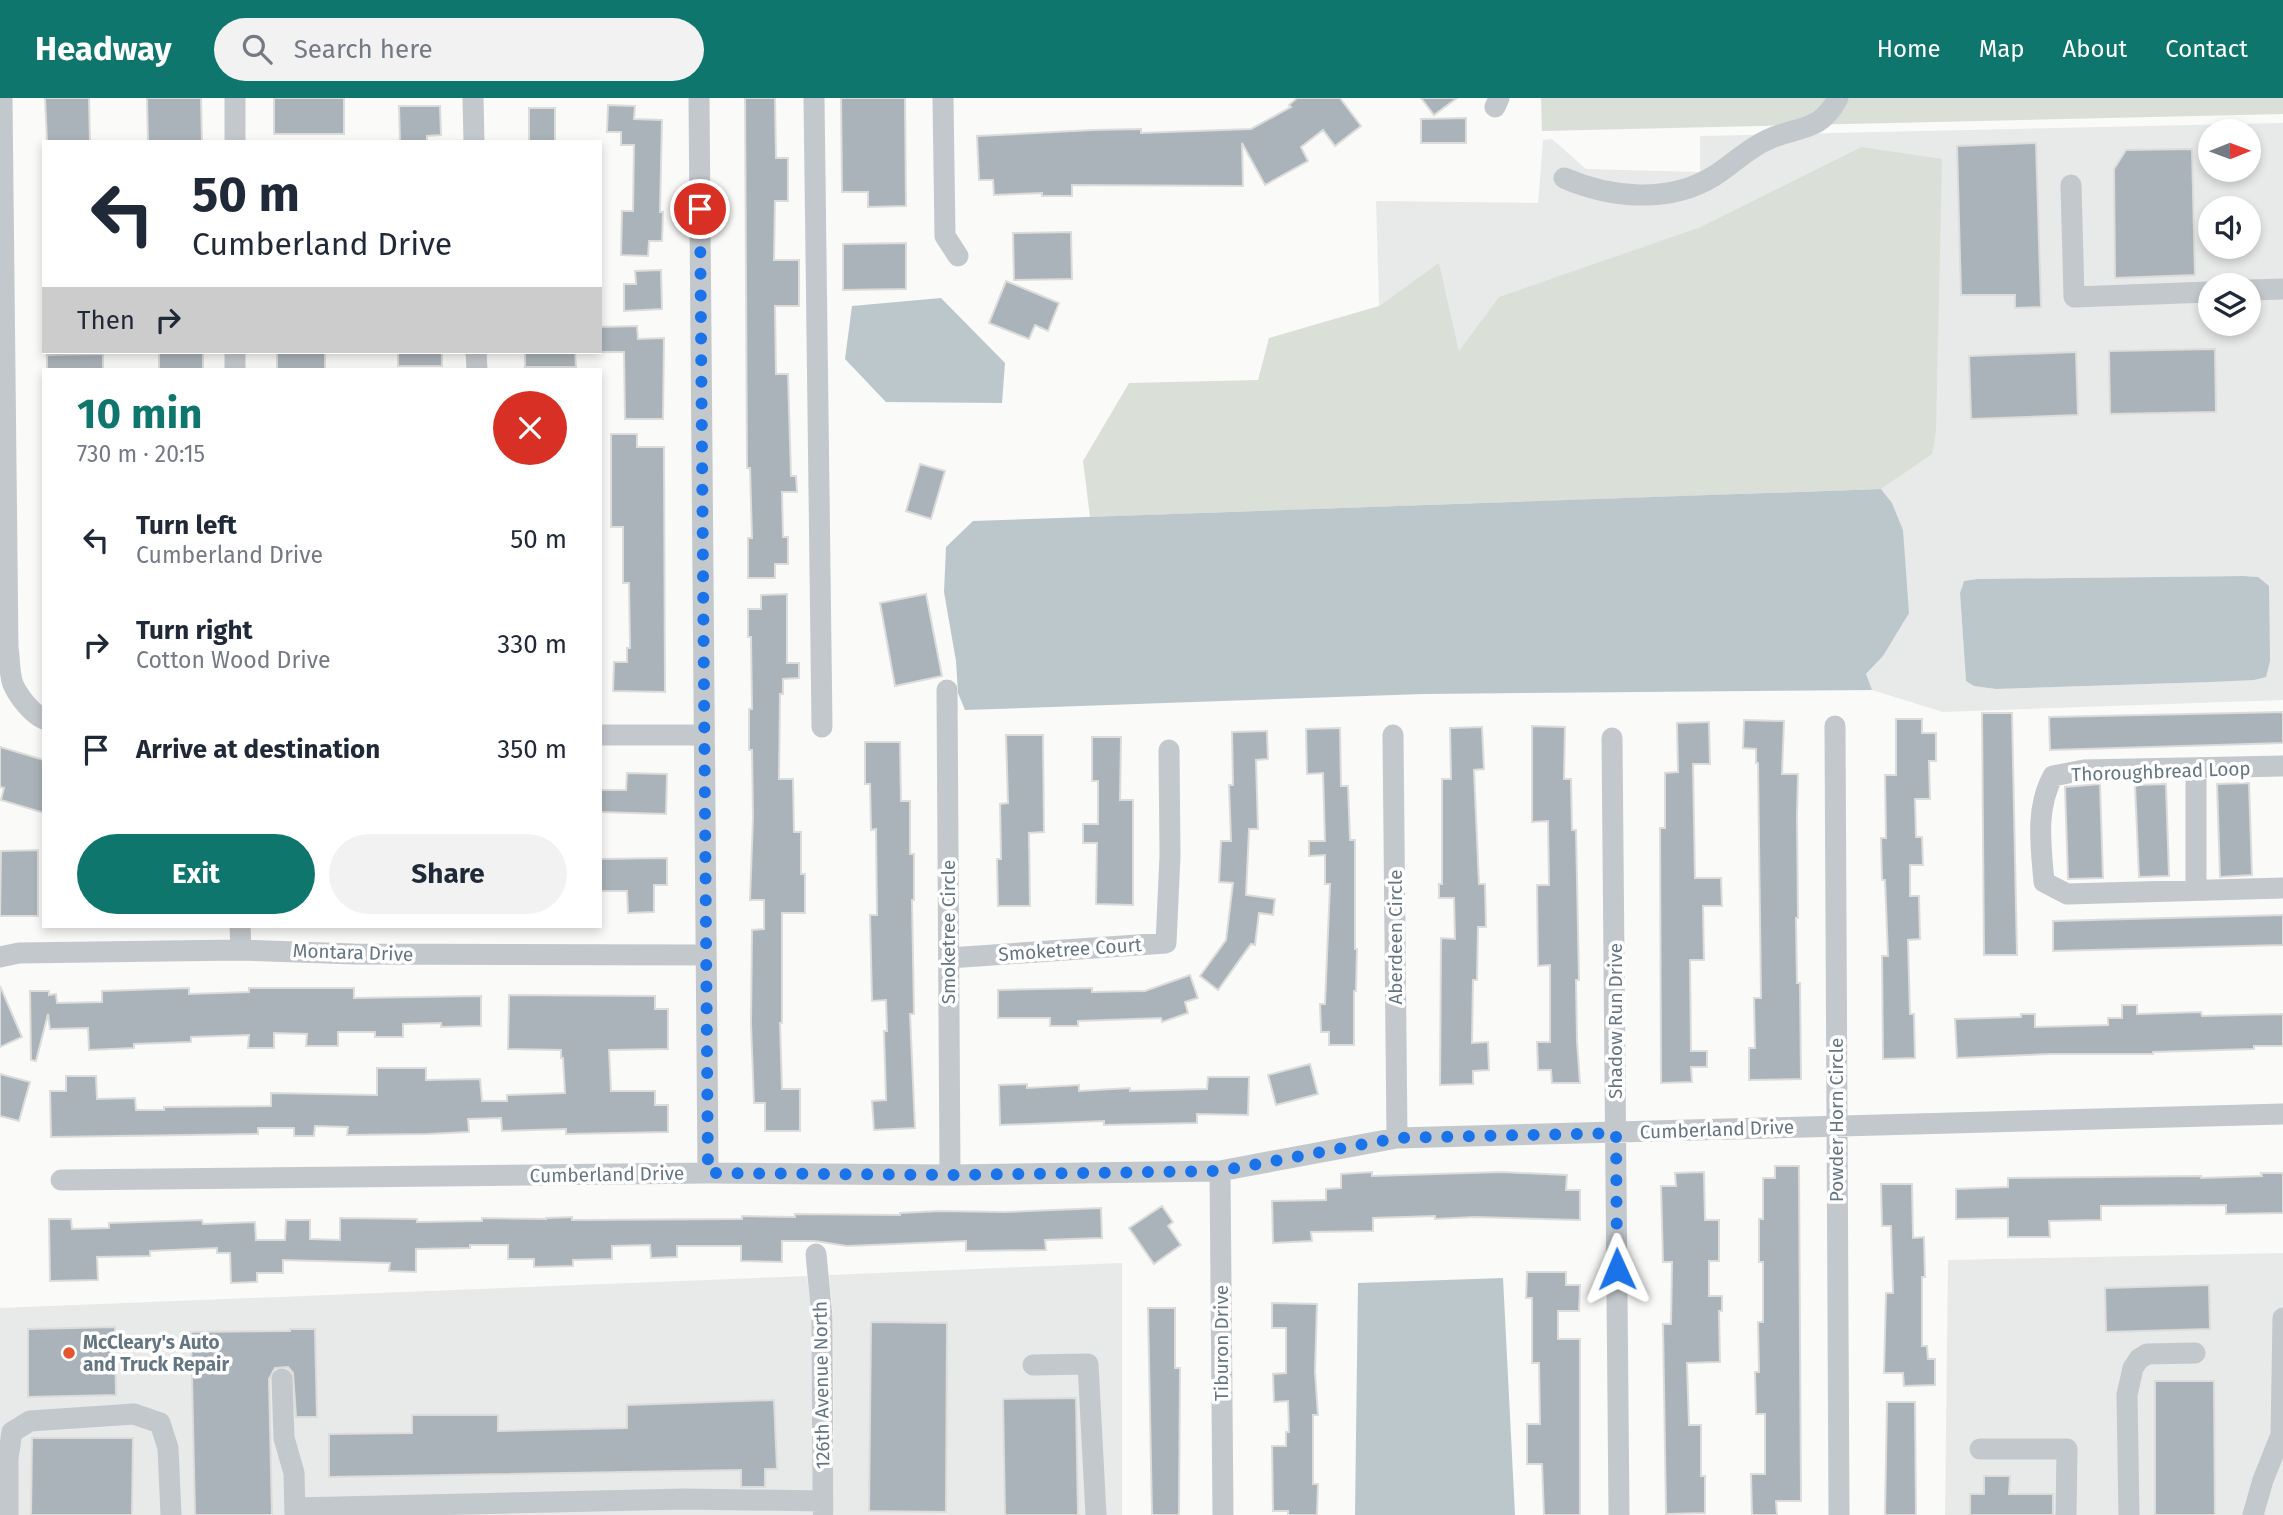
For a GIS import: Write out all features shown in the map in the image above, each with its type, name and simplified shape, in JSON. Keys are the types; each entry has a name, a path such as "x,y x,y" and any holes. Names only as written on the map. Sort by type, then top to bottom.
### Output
{"street":[{"path":"2,98 8,648 12,683 27,705 42,719"},
{"path":"235,98 235,140"},
{"path":"473,98 474,140"},
{"path":"699,98 708,1173"},
{"path":"814,98 822,727"},
{"path":"952,98 943,98 945,236 958,256"},
{"path":"1564,178 1595,191 1620,195 1675,191 1700,184 1756,145 1776,135 1808,128 1832,110 1838,98"},
{"path":"2071,185 2074,297 2198,292"},
{"path":"2261,290 2283,289"},
{"name":"Smoketree Circle","path":"947,690 950,1175"},
{"name":"Powder Horn Circle","path":"1835,726 1839,1515"},
{"path":"602,735 704,735"},
{"name":"Aberdeen Circle","path":"1393,735 1397,1138"},
{"name":"Shadow Run Drive","path":"1612,738 1619,1515"},
{"name":"Smoketree Court","path":"949,958 1166,943 1170,856 1169,750"},
{"name":"Thoroughbread Loop","path":"2283,766 2084,771 2053,776 2044,793 2040,833 2044,881 2067,894 2283,888"},
{"path":"2196,768 2196,890"},
{"path":"240,928 241,950"},
{"name":"Montara Drive","path":"0,957 19,953 241,950 355,954 706,955"},
{"name":"Cumberland Drive","path":"61,1180 1220,1171 1397,1138 2283,1114"},
{"name":"Tiburon Drive","path":"1220,1171 1223,1515"},
{"name":"126th Avenue North","path":"816,1254 822,1317 823,1508"},
{"path":"2253,1515 2263,1480 2281,1435 2283,1318"},
{"path":"2129,1515 2127,1395 2133,1368 2139,1359 2147,1354 2195,1353"},
{"path":"1033,1365 1088,1364 1096,1515"},
{"path":"282,1379 284,1438 294,1473 295,1512 685,1499 823,1508"},
{"path":"8,1515 8,1458 12,1432 30,1421 134,1414 160,1423 168,1448 171,1515"},
{"path":"1980,1449 2067,1449 2066,1515"}],"shaded area":[{"path":"1541,98 2283,98 2283,114 1542,131"},
{"path":"2261,123 2283,123 2283,700 1943,712 1872,690 1866,675 1883,656 1904,561 1903,530 1892,503 1881,489 1931,454 1861,147 1459,351 1439,264 1379,306 1376,201 1538,203 1543,140 1552,139 1586,169 1700,172 1700,136 2198,125 2198,182 2261,182","holes":["2258,577 2210,682 1996,689 1974,686 1966,681 1960,593 1964,581"]},
{"path":"1861,147 1942,159 1936,431 1932,454 1881,489 1090,517 1083,461 1129,383 1258,380 1269,338 1379,306 1439,263 1459,351 1499,297 1698,228"},
{"path":"941,298 1005,363 1002,403 886,402 845,359 852,306"},
{"path":"1881,489 1892,503 1903,530 1909,613 1883,656 1866,674 1872,690 1423,694 965,710 958,693 956,661 944,592 946,547 973,521"},
{"path":"2258,577 2269,586 2270,661 2266,677 2210,682 1996,689 1974,686 1966,681 1960,593 1964,581"},
{"path":"2283,1253 2283,1515 1945,1515 1948,1260"},
{"path":"1122,1263 1122,1515 834,1515 833,1317 829,1275"},
{"path":"807,1276 812,1318 812,1515 0,1515 0,1308"},
{"path":"1503,1278 1515,1515 1355,1515 1358,1283"}],"building":[{"path":"45,98 89,98 90,140 47,140"},
{"path":"147,98 201,98 202,140 148,140"},
{"path":"274,98 344,98 344,134 274,134"},
{"path":"745,98 775,98 776,158 788,158 788,201 775,201 774,260 799,260 799,306 775,306 776,374 788,374 791,476 796,476 797,492 782,492 783,537 788,537 788,564 775,564 775,578 748,578 748,538 752,538 750,468 747,468"},
{"path":"841,98 905,98 906,206 868,207 868,192 842,192"},
{"path":"1297,98 1340,98 1361,126 1335,146 1323,130 1301,147 1308,161 1265,185 1242,143 1243,186 1072,185 1072,196 1042,196 1042,193 994,195 993,180 979,180 977,136 1093,130 1141,129 1141,133 1251,129 1291,107 1289,105"},
{"path":"1421,98 1457,98 1434,115"},
{"path":"608,105 635,106 634,119 662,120 662,241 649,241 648,256 621,255 622,211 633,211 634,145 621,145 621,132 607,132"},
{"path":"399,106 440,106 441,135 427,136 427,140 400,140"},
{"path":"529,108 555,108 555,140 529,140"},
{"path":"1466,118 1466,143 1421,143 1421,119"},
{"path":"2036,143 2041,307 2015,308 2015,295 1961,295 1957,146"},
{"path":"2192,149 2195,275 2115,278 2114,169 2126,150"},
{"path":"1071,232 1072,279 1014,280 1013,233"},
{"path":"906,243 906,289 843,290 843,244"},
{"path":"661,270 662,309 624,311 624,284 636,284 635,271"},
{"path":"1006,281 1059,303 1048,331 1035,325 1029,339 989,323"},
{"path":"637,326 638,339 664,338 663,419 625,419 624,352 602,352 602,327"},
{"path":"2215,349 2216,412 2110,414 2109,351"},
{"path":"2076,352 2078,415 1971,419 1969,356"},
{"path":"103,354 103,368 47,368 47,355"},
{"path":"159,354 203,354 203,368 159,368"},
{"path":"277,354 325,354 325,368 277,368"},
{"path":"398,354 442,354 442,366 398,366"},
{"path":"525,354 575,354 576,367 525,367"},
{"path":"611,434 637,434 637,447 664,447 665,692 613,691 614,662 627,662 627,648 630,648 629,583 623,583 623,527 611,527"},
{"path":"920,464 945,471 931,519 906,511"},
{"path":"787,594 787,663 799,663 799,678 783,679 783,694 780,694 779,779 793,779 794,832 801,832 805,913 782,913 780,1023 782,1089 800,1089 800,1131 765,1131 765,1103 754,1103 751,1024 752,930 764,929 764,900 750,900 753,817 752,750 749,750 749,709 752,709 748,609 761,609 761,595"},
{"path":"926,594 942,676 895,686 880,603"},
{"path":"2283,712 2283,743 2050,750 2049,717"},
{"path":"1982,713 2012,713 2017,955 1984,955"},
{"path":"1896,719 1922,719 1922,733 1936,733 1936,761 1929,761 1930,799 1915,799 1916,837 1922,837 1923,865 1910,865 1910,896 1919,896 1920,939 1908,940 1910,1014 1914,1014 1915,1058 1883,1059 1882,956 1888,956 1881,838 1886,838 1885,775 1896,775"},
{"path":"1744,720 1784,721 1782,774 1798,774 1796,918 1801,1079 1749,1080 1749,1048 1755,1048 1754,998 1761,998 1758,763 1756,749 1743,748"},
{"path":"1709,722 1710,764 1693,764 1695,878 1721,878 1722,906 1703,906 1704,960 1690,960 1691,1051 1707,1051 1707,1067 1691,1067 1692,1082 1661,1083 1660,828 1665,828 1665,773 1678,772 1677,723"},
{"path":"1532,726 1565,727 1564,779 1571,779 1572,830 1576,830 1579,980 1576,980 1580,1083 1552,1083 1551,1070 1538,1070 1537,1042 1550,1042 1550,965 1538,966 1537,885 1549,885 1548,821 1532,822"},
{"path":"1482,727 1484,769 1474,770 1479,884 1485,884 1486,927 1478,927 1477,980 1473,980 1472,1043 1488,1042 1489,1070 1473,1071 1473,1084 1440,1085 1441,938 1455,939 1454,898 1439,898 1439,884 1442,884 1442,779 1451,779 1450,728"},
{"path":"1340,728 1341,786 1348,786 1350,840 1355,840 1357,949 1354,1045 1329,1045 1329,1032 1321,1032 1320,1004 1325,1004 1330,884 1325,884 1325,855 1309,856 1309,841 1325,841 1323,773 1307,774 1306,729"},
{"path":"1267,731 1268,759 1256,760 1258,829 1249,829 1246,895 1275,899 1273,915 1259,913 1255,945 1251,944 1218,990 1200,976 1226,940 1233,883 1219,882 1221,841 1231,841 1229,785 1233,785 1232,732"},
{"path":"1006,735 1043,735 1044,832 1029,833 1030,906 998,906 1000,804 1008,803"},
{"path":"1092,737 1121,737 1120,800 1133,800 1133,905 1096,904 1097,843 1083,843 1083,824 1098,824 1098,781 1092,781"},
{"path":"865,742 900,742 901,801 910,801 910,854 914,854 914,1014 910,1014 915,1128 874,1130 872,1101 886,1100 884,1031 887,1031 886,1000 872,1001 870,915 877,915 876,829 871,830 870,784 865,784"},
{"path":"0,747 42,759 42,812 1,800 4,788 0,787"},
{"path":"627,773 667,774 666,814 602,812 602,790 626,790"},
{"path":"2249,783 2252,875 2220,877 2217,784"},
{"path":"2100,784 2103,878 2068,879 2065,787"},
{"path":"2166,784 2169,876 2139,877 2135,785"},
{"path":"38,850 38,916 0,916 1,851"},
{"path":"667,858 667,885 654,885 654,912 628,913 627,891 602,891 602,859"},
{"path":"2283,915 2283,945 2053,951 2053,921"},
{"path":"1190,975 1198,998 1185,1002 1188,1013 1162,1022 1161,1018 1078,1021 1078,1026 1050,1026 1050,1018 998,1018 998,990 1092,988 1092,992 1145,991"},
{"path":"0,986 22,1037 0,1047"},
{"path":"189,988 189,994 249,992 249,988 354,988 354,998 481,996 481,1026 403,1024 403,1037 375,1037 375,1032 338,1032 338,1046 306,1046 307,1034 274,1033 274,1048 248,1048 249,1035 191,1037 191,1042 134,1044 134,1048 89,1050 88,1028 50,1029 48,1014 36,1061 31,1060 30,991 49,991 49,995 56,994 57,1003 102,1002 102,991"},
{"path":"509,995 655,996 655,1009 668,1009 668,1049 609,1050 611,1091 655,1091 655,1105 668,1105 668,1132 566,1134 566,1129 502,1131 501,1118 468,1119 469,1132 427,1134 347,1135 348,1127 315,1126 314,1136 294,1136 294,1128 258,1128 258,1134 51,1137 50,1091 66,1091 66,1076 96,1076 97,1099 135,1098 136,1110 164,1110 164,1107 271,1106 271,1093 377,1095 377,1068 426,1068 426,1080 480,1079 482,1101 507,1101 507,1095 565,1093 561,1050 508,1049"},
{"path":"2122,1005 2137,1005 2137,1014 2283,1014 2283,1046 2153,1054 2050,1054 1957,1058 1955,1019 2021,1017 2021,1014 2035,1014 2035,1027 2108,1025 2108,1018 2122,1018"},
{"path":"1310,1064 1318,1094 1276,1105 1268,1075"},
{"path":"0,1074 30,1082 19,1121 0,1116"},
{"path":"1208,1077 1249,1077 1248,1115 1197,1114 1197,1123 1104,1125 1104,1121 1000,1125 999,1085 1027,1084 1027,1088 1079,1085 1079,1091 1130,1088 1130,1091 1207,1089"},
{"path":"1775,1166 1799,1166 1801,1501 1776,1501 1777,1515 1752,1515 1751,1474 1765,1474 1765,1414 1756,1414 1755,1372 1759,1372 1758,1322 1763,1322 1763,1262 1759,1262 1759,1219 1763,1219 1763,1178 1775,1178"},
{"path":"1372,1172 1372,1176 1501,1172 1567,1175 1566,1190 1580,1190 1580,1220 1475,1217 1435,1219 1435,1216 1373,1218 1373,1231 1311,1232 1312,1241 1273,1243 1272,1201 1326,1200 1326,1189 1341,1188 1341,1174"},
{"path":"1704,1172 1705,1220 1719,1220 1719,1261 1709,1261 1709,1296 1722,1296 1722,1311 1719,1311 1720,1362 1687,1363 1689,1425 1701,1425 1701,1476 1705,1476 1705,1513 1666,1514 1663,1324 1671,1324 1672,1262 1663,1262 1661,1186 1676,1186 1675,1173"},
{"path":"2261,1173 2283,1173 2283,1213 2226,1214 2226,1205 2101,1206 2101,1220 2049,1221 2050,1237 2008,1237 2008,1218 1956,1219 1956,1189 2008,1187 2008,1178 2201,1178 2262,1176"},
{"path":"1881,1184 1912,1184 1913,1238 1924,1237 1922,1346 1927,1346 1928,1359 1935,1359 1935,1385 1904,1386 1903,1373 1884,1373 1886,1293 1893,1293 1891,1226 1882,1226"},
{"path":"1162,1206 1173,1222 1168,1226 1181,1245 1154,1264 1129,1228"},
{"path":"1101,1208 1102,1238 1045,1240 1046,1250 966,1251 966,1241 847,1246 815,1241 782,1241 782,1262 741,1261 741,1246 677,1246 677,1257 651,1258 650,1245 612,1246 612,1259 573,1260 573,1266 534,1267 534,1259 508,1259 508,1245 470,1245 470,1248 416,1249 416,1272 389,1271 390,1263 283,1260 283,1273 257,1273 257,1282 231,1283 230,1253 217,1253 217,1248 150,1251 150,1256 97,1257 98,1280 50,1281 49,1219 71,1219 72,1229 109,1228 109,1223 202,1220 203,1224 255,1222 256,1240 285,1240 286,1220 310,1220 310,1239 340,1240 340,1218 417,1219 417,1222 572,1217 572,1220 742,1219 742,1216 795,1217 795,1214 900,1215 940,1211 1005,1212"},
{"path":"1527,1272 1566,1272 1566,1285 1580,1285 1579,1311 1558,1311 1558,1339 1580,1339 1580,1515 1544,1515 1542,1464 1527,1464 1527,1424 1540,1424 1539,1363 1532,1363 1532,1298 1526,1298"},
{"path":"2209,1285 2210,1329 2106,1332 2105,1288"},
{"path":"1272,1303 1317,1304 1315,1372 1318,1415 1313,1415 1313,1484 1318,1484 1317,1515 1288,1515 1288,1511 1273,1511 1272,1446 1286,1446 1286,1432 1289,1432 1288,1401 1274,1402 1273,1374 1286,1373 1286,1328 1272,1328"},
{"path":"1148,1308 1175,1308 1175,1368 1180,1368 1179,1515 1152,1515"},
{"path":"871,1322 947,1323 946,1512 869,1511"},
{"path":"115,1327 116,1395 28,1397 28,1329"},
{"path":"315,1329 317,1417 296,1417 293,1373 288,1367 275,1368 269,1379 272,1515 195,1515 191,1332"},
{"path":"2155,1381 2214,1381 2215,1515 2155,1515"},
{"path":"1076,1398 1078,1515 1005,1515 1003,1399"},
{"path":"774,1400 777,1469 765,1469 765,1487 741,1487 741,1470 329,1477 329,1434 412,1433 412,1415 498,1415 498,1431 627,1428 627,1405"},
{"path":"1887,1402 1915,1402 1916,1515 1885,1515"},
{"path":"32,1438 133,1438 132,1515 31,1515"},
{"path":"1984,1476 2010,1476 2009,1494 2053,1494 2053,1515 1970,1515 1970,1494 1984,1494"}],"place":[{"name":"McCleary's Auto and Truck Repair","path":"69,1353"}],"route":[{"path":"700,209 708,1173 950,1175 1220,1171 1397,1138 1616,1133 1617,1269"}]}
